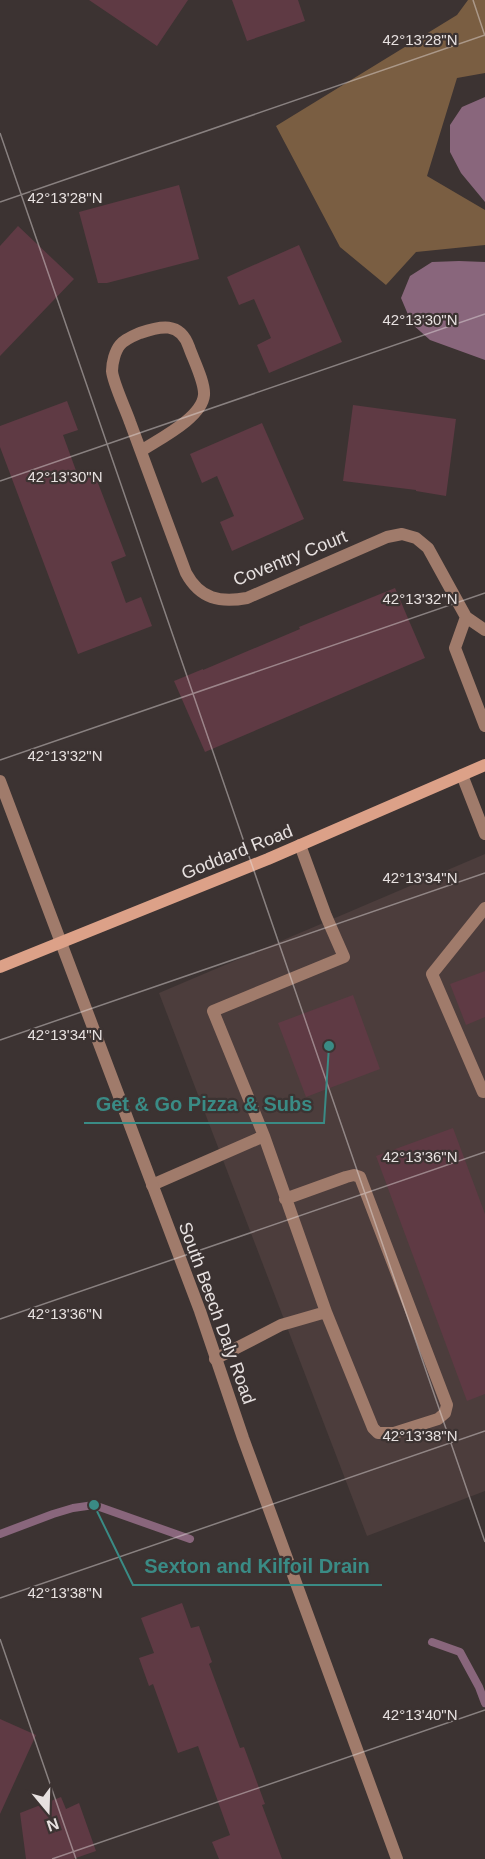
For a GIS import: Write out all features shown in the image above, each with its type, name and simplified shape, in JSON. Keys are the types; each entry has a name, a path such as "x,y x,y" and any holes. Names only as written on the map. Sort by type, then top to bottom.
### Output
{"main road":[{"name":"Goddard Road","path":"0,967 300,845 485,765"}],"street":[{"name":"Coventry Court","path":"141,451 190,419 200,407 204,395 186,340 179,331 166,327 157,327 130,337 120,345 114,357 112,372 141,451 186,573 190,582 212,598 223,600 247,598 387,537 402,534 416,538 428,548 466,617 485,630"},
{"path":"466,617 455,648 485,726"},
{"path":"462,775 485,834"},
{"name":"South Beech Daly Road","path":"0,781 200,1311 215,1359 397,1859"},
{"path":"285,1199 346,1177 354,1175 360,1177 447,1405 445,1413 438,1419 394,1433 378,1433 373,1428 326,1312 285,1199 264,1137 213,1011 344,957 300,845"},
{"path":"485,908 432,974 483,1092 485,1091"},
{"path":"152,1185 264,1137"},
{"path":"215,1359 281,1326 326,1312"}],"shaded area":[{"path":"468,0 485,0 485,73 457,78 427,176 485,210 485,245 416,252 386,285 340,247 276,126 457,15"},
{"path":"485,97 485,202 461,173 450,152 450,125 462,107"},
{"path":"432,262 485,262 485,360 430,340 412,324 401,298 410,276"},
{"path":"485,854 485,1491 367,1536 159,993"}],"building":[{"path":"89,0 188,0 157,46"},
{"path":"232,0 298,0 305,21 247,41"},
{"path":"179,185 199,259 107,283 98,283 79,212"},
{"path":"18,226 74,279 0,356 0,246"},
{"path":"299,245 342,342 269,373 257,345 271,338 254,299 239,305 227,277"},
{"path":"67,401 78,430 63,435 78,476 93,470 126,556 111,562 126,603 141,597 152,626 78,654 0,447 0,426"},
{"path":"353,405 456,419 446,496 343,481"},
{"path":"262,423 304,519 232,551 220,522 234,516 217,476 202,483 190,454"},
{"path":"395,588 425,658 205,752 174,681"},
{"path":"485,971 485,1017 466,1025 450,984"},
{"path":"353,995 380,1069 306,1097 278,1023"},
{"path":"453,1128 485,1214 485,1394 467,1401 376,1156"},
{"path":"182,1603 191,1628 199,1626 212,1662 209,1664 240,1748 244,1747 282,1859 219,1859 212,1842 230,1835 198,1746 178,1753 153,1684 149,1686 139,1658 154,1653 141,1618"},
{"path":"0,1719 36,1735 0,1814"},
{"path":"61,1797 66,1809 79,1803 96,1851 73,1859 26,1859 20,1813"}],"waterway":[{"path":"0,1534 53,1514 94,1505 190,1539"},
{"path":"432,1642 460,1652 485,1703"}],"place":[{"name":"Get & Go Pizza & Subs","path":"329,1046"},
{"name":"Sexton and Kilfoil Drain","path":"94,1505"}]}
